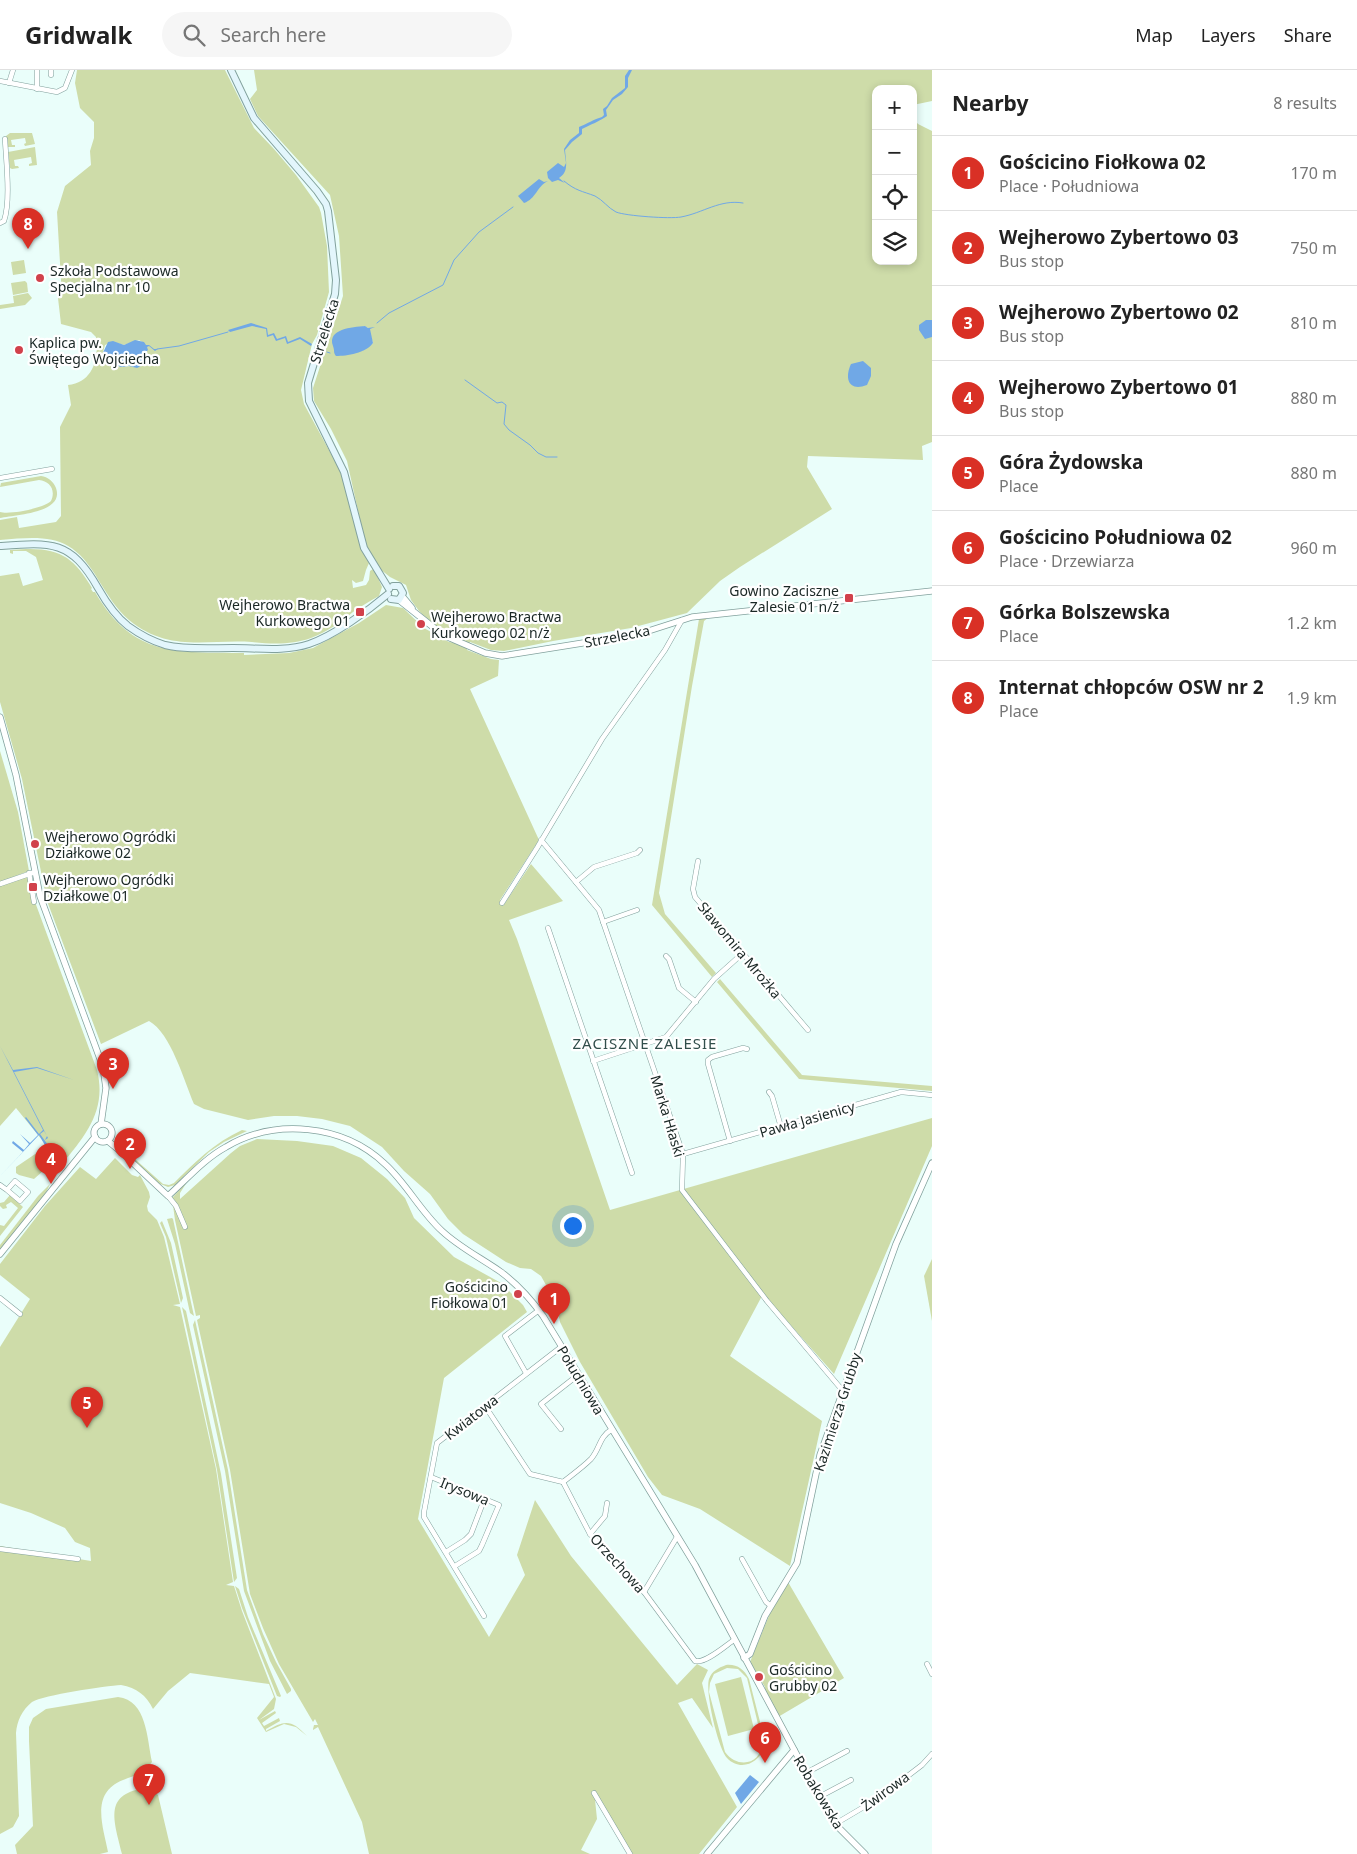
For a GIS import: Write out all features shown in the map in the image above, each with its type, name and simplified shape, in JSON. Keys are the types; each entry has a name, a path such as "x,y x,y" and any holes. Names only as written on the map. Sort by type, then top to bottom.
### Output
{"main road":[{"name":"Strzelecka","path":"230,70 254,118 317,190 326,204 336,280 335,294 308,383 308,394 313,410 344,472 368,558 382,576 391,592 401,588 401,598"},
{"path":"0,546 41,543 68,551 86,568 105,600 123,622 144,636 171,646 300,647 321,640 378,604 391,592 401,598"}],"street":[{"path":"9,83 13,70"},
{"path":"37,70 37,89"},
{"path":"0,81 57,92 65,88 72,70"},
{"path":"0,223 4,220 6,212 4,138"},
{"path":"0,478 52,469"},
{"name":"Strzelecka","path":"401,598 433,628 485,653 497,656 639,634 682,620 718,614 932,591"},
{"path":"502,903 602,739 665,650 682,620"},
{"path":"0,717 16,775 34,902"},
{"name":"Marka Hłaski","path":"541,840 599,910 683,1154 682,1190 766,1301 843,1391"},
{"path":"576,882 594,867 640,850"},
{"name":"Sławomira Mrożka","path":"698,861 694,889 695,897 808,1030"},
{"path":"0,884 31,873"},
{"path":"31,873 101,1058 105,1076 104,1124"},
{"path":"603,922 637,910"},
{"path":"548,928 632,1173"},
{"path":"593,1061 666,1036 714,979 743,953"},
{"path":"666,956 669,959 679,988 696,1002"},
{"path":"730,1141 708,1060 735,1050 747,1049"},
{"path":"769,1092 781,1126"},
{"name":"Pawła Jasienicy","path":"683,1154 901,1092 932,1095"},
{"path":"96,1139 95,1129 104,1124"},
{"path":"96,1139 103,1142 109,1139 112,1130 104,1124"},
{"name":"Południowa","path":"168,1196 205,1160 234,1142 261,1132 294,1128 330,1133 360,1146 392,1170 440,1229 457,1244 509,1278 539,1310 695,1565 794,1750"},
{"path":"0,1254 96,1139"},
{"path":"109,1139 168,1196 176,1206 185,1226"},
{"name":"Kazimierza Grubby","path":"744,1658 750,1654 770,1606 798,1560 820,1456 896,1244 932,1163"},
{"path":"0,1185 20,1201 28,1192 15,1181 7,1190"},
{"path":"0,1298 20,1314"},
{"path":"526,1373 505,1336 539,1310"},
{"name":"Kwiatowa","path":"484,1616 424,1517 437,1444 561,1347"},
{"path":"561,1429 540,1404 578,1375"},
{"path":"485,1406 530,1474 564,1482 591,1459 597,1451 604,1434 611,1430"},
{"name":"Irysowa","path":"431,1477 499,1505 478,1551 455,1566"},
{"name":"Orzechowa","path":"564,1482 590,1534 644,1592 695,1661 706,1660 734,1640"},
{"path":"446,1552 471,1534 484,1500"},
{"path":"590,1534 604,1516 607,1503"},
{"path":"644,1592 677,1537"},
{"path":"0,1549 78,1559"},
{"path":"742,1559 770,1606"},
{"path":"928,1664 932,1674"},
{"path":"707,1854 794,1750"},
{"name":"Robakowska","path":"794,1750 835,1824 865,1854"},
{"path":"806,1773 847,1751"},
{"name":"Żwirowa","path":"835,1824 879,1798 922,1765 932,1754"},
{"path":"819,1797 851,1780"},
{"path":"594,1793 630,1854"}],"green space":[{"path":"77,70 225,70 254,128 296,175 319,207 327,246 329,292 317,335 312,344 301,390 304,404 344,478 360,546 369,563 363,581 356,583 352,580 353,588 366,585 369,580 370,571 373,569 382,587 379,596 317,636 289,643 189,642 159,637 144,630 124,616 112,602 89,566 79,554 68,546 57,541 45,539 0,540 0,520 17,517 19,528 56,522 61,516 60,427 71,405 68,385 77,383 89,374 95,361 96,337 91,332 61,324 58,298 62,297 57,212 65,186 91,165 90,151 94,138 94,122 80,108 75,83","holes":["139,340 147,351 145,364 117,365 103,352 105,345 113,342 124,345"]},
{"path":"254,70 932,70 932,101 917,104 917,85 872,85 872,265 917,265 917,123 932,131 932,442 922,446 923,460 808,456 807,467 832,509 720,581 687,613 631,628 504,651 491,650 470,642 469,644 446,633 419,611 411,600 406,585 390,577 380,569 367,551 347,461 314,401 313,388 343,296 339,236 330,195 258,116 250,99 257,90","holes":["364,326 368,328 373,343 362,351 335,352"]},
{"path":"10,133 32,133 35,144 25,146 25,138 11,140 12,145 15,145 15,147 7,147 6,136"},
{"path":"35,147 37,165 29,166 32,163 31,157 14,160 15,166 19,168 10,168 8,152"},
{"path":"24,260 26,273 13,275 11,262"},
{"path":"25,281 28,292 13,295 11,283"},
{"path":"28,293 32,298 25,305 0,309 0,305 14,303 13,296"},
{"path":"41,476 50,480 56,488 57,496 53,503 46,508 27,514 0,518 0,512 11,513 27,510 51,501 53,493 51,487 43,481 39,480 0,487 1,483"},
{"path":"10,550 49,551 66,557 86,578 93,592 95,592 110,614 125,629 141,640 159,647 177,651 244,653 244,655 289,653 313,648 359,623 386,605 403,608 424,628 449,642 456,643 467,648 467,650 491,659 499,660 498,676 470,689 539,840 500,900 503,906 531,864 563,901 509,920 610,1210 932,1118 932,1146 834,1374 763,1294 730,1356 822,1421 790,1566 700,1509 662,1495 648,1477 580,1362 560,1322 556,1303 541,1276 531,1269 520,1268 506,1262 463,1234 448,1219 430,1194 404,1171 382,1147 350,1126 322,1119 274,1116 248,1120 204,1109 194,1104 170,1046 157,1027 149,1021 101,1044 47,901 22,779 0,702 0,576 19,573 23,586 43,580 36,557 26,551 13,551 13,554 10,553"},
{"path":"708,618 704,621 692,686 659,893 665,914 716,973 712,977 652,905 699,619"},
{"path":"0,751 18,812 29,871 0,882"},
{"path":"28,876 35,902 97,1070 99,1084 97,1110 79,1143 62,1164 47,1147 50,1158 49,1162 45,1169 34,1179 16,1173 16,1167 47,1146 16,1108 0,1126 0,886"},
{"path":"720,979 802,1075 932,1086 932,1091 799,1079 717,982"},
{"path":"242,1130 247,1131 209,1152 175,1185 168,1187 158,1183 118,1144 163,1184 169,1185 174,1183 197,1160 214,1147"},
{"path":"257,1139 297,1141 333,1146 361,1158 387,1179 405,1198 414,1218 454,1257 501,1283 523,1305 527,1312 444,1378 418,1519 489,1637 525,1575 517,1555 535,1500 571,1556 677,1685 697,1664 708,1670 702,1683 713,1728 692,1698 678,1703 737,1807 699,1854 632,1854 594,1790 597,1819 581,1850 590,1854 369,1854 362,1822 318,1727 313,1730 314,1725 318,1725 315,1719 313,1722 279,1664 250,1594 230,1470 197,1320 200,1318 200,1315 196,1316 175,1220 172,1198 187,1182 180,1193 180,1199 231,1153 240,1146"},
{"path":"115,1158 132,1175 138,1177 140,1175 149,1192 148,1211 157,1220 164,1237 180,1304 173,1305 180,1307 216,1469 233,1582 226,1585 234,1586 276,1699 274,1709 259,1720 275,1711 276,1713 262,1723 264,1726 279,1718 280,1721 266,1729 266,1731 283,1723 288,1723 297,1726 307,1736 296,1727 284,1724 266,1732 257,1718 274,1697 269,1684 190,1673 168,1691 153,1709 140,1693 132,1688 121,1685 75,1691 38,1699 25,1709 19,1720 16,1733 19,1816 13,1827 0,1834 0,1546 91,1561 90,1548 75,1542 65,1528 31,1513 0,1503 0,1347 30,1299 0,1275 0,1264 45,1206 80,1167 96,1179"},
{"path":"50,1184 45,1195 0,1250 0,1245 38,1196"},
{"path":"10,1195 23,1207 0,1236 0,1225 4,1226 18,1208 11,1202 6,1205 7,1208 3,1209 0,1206 0,1203 4,1202"},
{"path":"172,1218 194,1316 190,1313 175,1244 167,1219"},
{"path":"162,1221 171,1243 183,1298 181,1303 166,1237 160,1223"},
{"path":"932,1259 932,1321 924,1276"},
{"path":"182,1307 186,1311 221,1474 237,1578 234,1582 217,1470"},
{"path":"195,1320 228,1470 247,1590 263,1634 291,1689 287,1694 270,1661 244,1591 225,1471 193,1325"},
{"path":"788,1582 844,1678 778,1717 765,1692 765,1687 750,1662 773,1606"},
{"path":"235,1586 239,1589 248,1617 280,1697 277,1696"},
{"path":"726,1665 737,1666 745,1672 749,1679 765,1741 761,1754 752,1763 746,1765 733,1763 727,1758 723,1752 713,1720 708,1686 709,1679 714,1672","holes":["727,1668 738,1669 747,1678 762,1741 758,1755 749,1762 736,1761 725,1752 709,1692 714,1674"]},
{"path":"741,1677 754,1729 728,1736 715,1684"},
{"path":"118,1697 128,1700 135,1705 140,1713 147,1732 152,1762 142,1772 123,1780 106,1793 101,1811 108,1852 100,1854 17,1854 15,1845 33,1826 29,1727 33,1718 46,1709"},
{"path":"149,1788 158,1795 172,1854 122,1854 115,1819 115,1810 118,1802 124,1795"}],"water":[{"path":"629,70 632,70 628,78 628,87 613,100 606,110 607,116 582,129 582,134 565,150 566,163 564,149 570,140 579,133 579,127 602,117 604,115 603,109 612,98 625,88 625,76"},
{"path":"558,163 564,167 566,163 566,170 559,178 565,183 558,180 552,182 548,178 547,172"},
{"path":"539,179 544,182 548,181 541,186 531,199 524,203 518,196"},
{"path":"926,320 932,320 932,337 925,339 919,330 919,325"},
{"path":"251,323 267,328 268,335 274,333 277,339 286,336 288,342 300,337 312,344 311,346 300,339 287,344 285,338 276,341 273,335 267,337 266,329 252,326 230,332 228,330"},
{"path":"365,326 368,328 375,327 370,329 373,343 366,349 356,353 336,356 332,340 337,332"},
{"path":"135,340 158,349 155,351 149,346 147,347 145,364 137,368 121,367 107,362 101,357 108,342 113,341 124,345"},
{"path":"863,361 871,368 871,376 867,385 856,387 848,379 849,369 851,364"},
{"path":"0,1046 13,1070 37,1067 74,1080 37,1068 14,1072 47,1136 44,1131 40,1134 48,1145 46,1147 39,1135 23,1152 12,1143 13,1141 24,1150 29,1144 20,1134 30,1143 38,1135 26,1117 39,1134 43,1130"},
{"path":"750,1775 759,1782 741,1804 735,1793"}],"waterway":[{"path":"564,181 576,189 595,196 616,212 629,215 675,218 727,203 743,203"},
{"path":"377,323 389,313 443,285 454,260 479,232 513,207"},
{"path":"157,349 179,346 228,332"},
{"path":"465,380 497,403 502,402 506,405 504,424 509,430 538,453 546,457 557,457"}],"place":[{"name":"Internat chłopców OSW nr 2","path":"28,249"},
{"name":"Szkoła Podstawowa Specjalna nr 10","path":"40,278"},
{"name":"Kaplica pw. Świętego Wojciecha","path":"19,350"},
{"name":"Gowino Zaciszne Zalesie 01 n/ż","path":"849,598"},
{"name":"Wejherowo Bractwa Kurkowego 01","path":"360,612"},
{"name":"Wejherowo Bractwa Kurkowego 02 n/ż","path":"421,624"},
{"name":"Wejherowo Ogródki Działkowe 02","path":"35,844"},
{"name":"Wejherowo Ogródki Działkowe 01","path":"33,887"},
{"name":"Wejherowo Zybertowo 02","path":"113,1089"},
{"name":"Wejherowo Zybertowo 03","path":"130,1169"},
{"name":"Wejherowo Zybertowo 01","path":"51,1184"},
{"name":"Gościcino Fiołkowa 01","path":"518,1294"},
{"name":"Gościcino Fiołkowa 02","path":"554,1324"},
{"name":"Góra Żydowska","path":"87,1428"},
{"name":"Gościcino Grubby 02","path":"759,1677"},
{"name":"Gościcino Południowa 02","path":"765,1763"},
{"name":"Górka Bolszewska","path":"149,1805"}],"district":[{"name":"ZACISZNE ZALESIE","path":"645,1043"}]}
